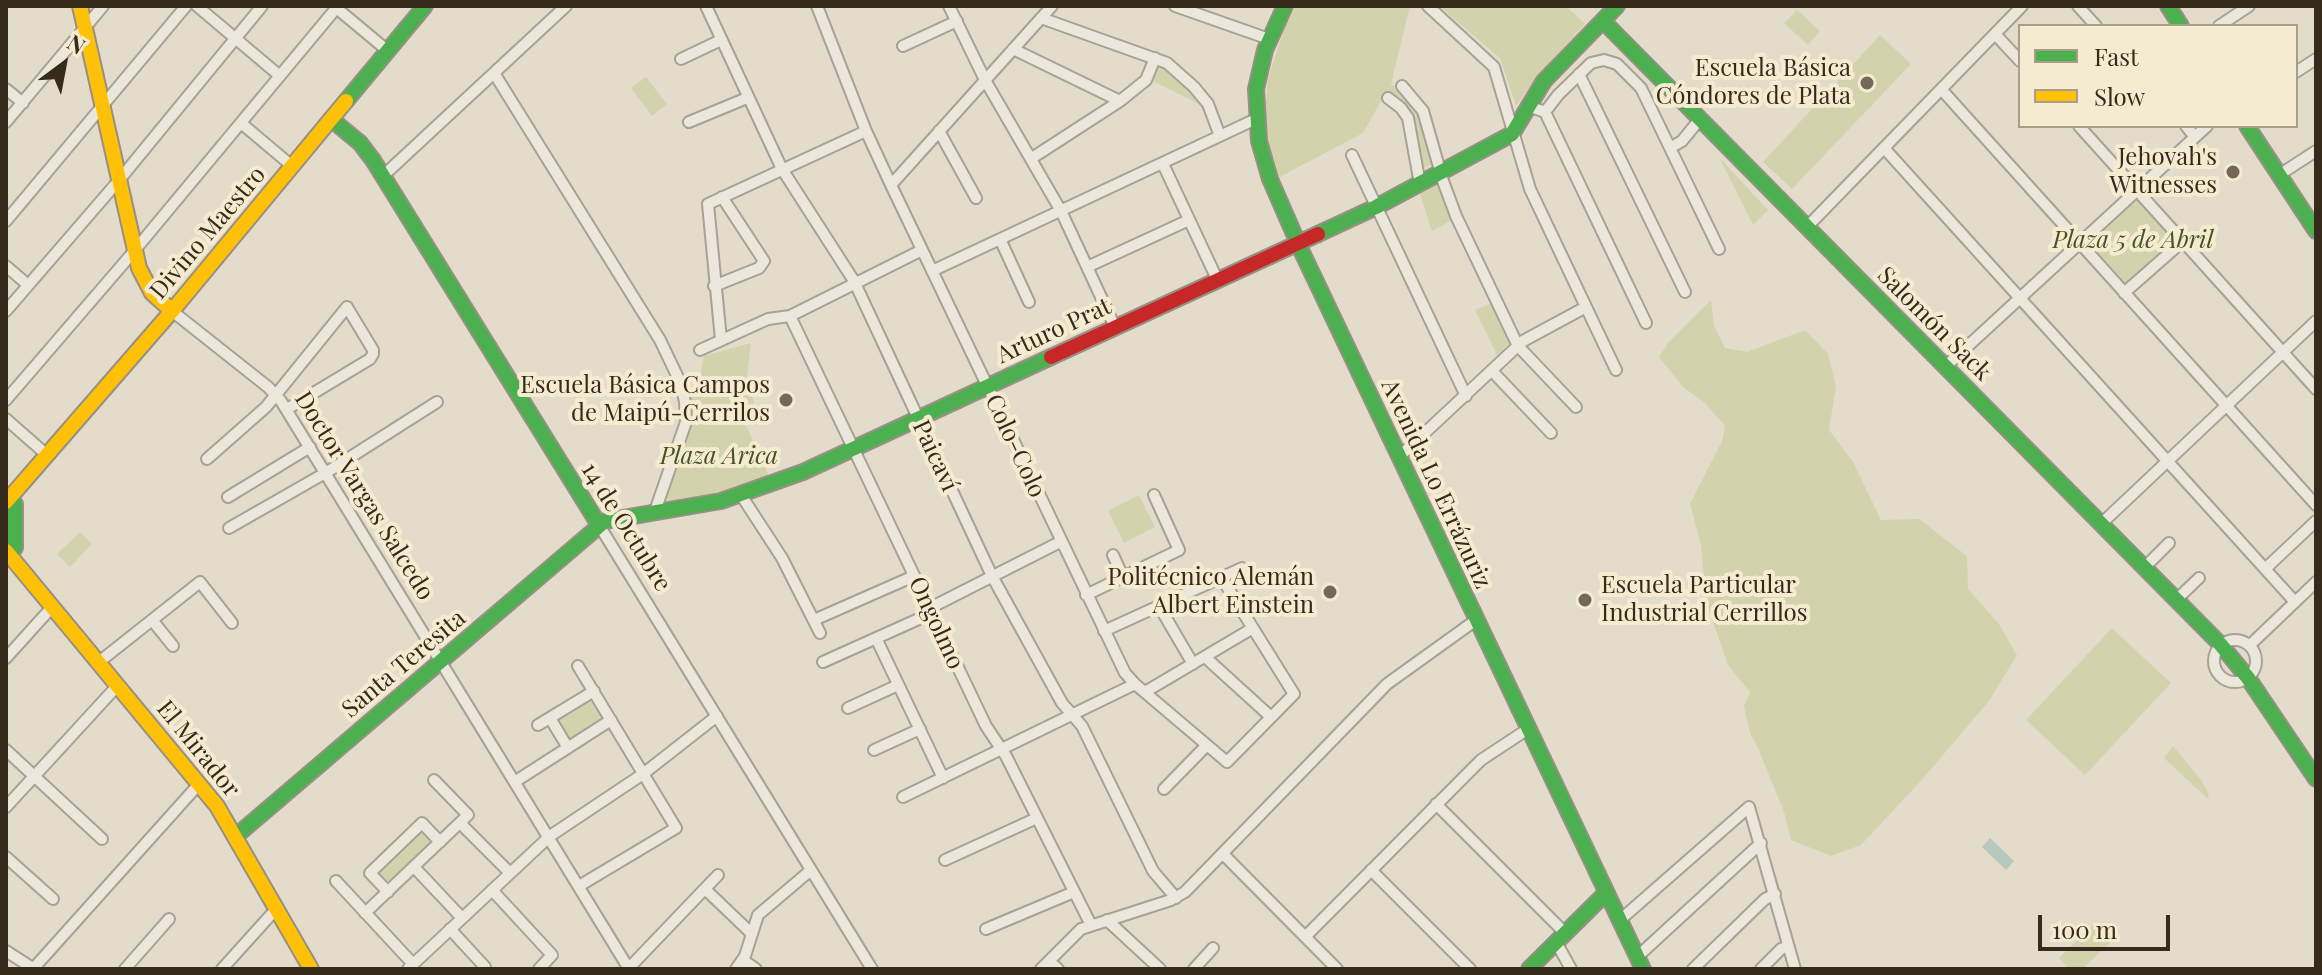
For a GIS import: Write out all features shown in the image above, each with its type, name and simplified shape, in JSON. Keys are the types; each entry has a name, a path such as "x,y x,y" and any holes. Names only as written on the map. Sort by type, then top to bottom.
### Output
{"street":[{"name":"Doctor Vargas Salcedo","path":"80,6 135,250 147,287 275,394 287,409 629,969"},
{"path":"6,122 103,6"},
{"path":"6,221 186,6"},
{"path":"197,6 280,76"},
{"path":"6,311 120,179 262,6"},
{"name":"Divino Maestro","path":"6,520 10,503 21,486 172,311 425,6"},
{"path":"383,176 566,6"},
{"name":"Paicaví","path":"706,6 782,169 854,281 992,576 1062,703 1082,726 1153,871 1176,898"},
{"name":"Colo-Colo","path":"817,6 866,131 1125,673 1227,762 1271,717"},
{"path":"949,6 985,80 1061,211 1115,327"},
{"path":"891,185 1052,6"},
{"path":"1175,6 1269,39"},
{"name":"Avenida Lo Errázuriz","path":"1285,6 1269,39 1258,77 1256,119 1264,165 1297,242 1640,963"},
{"path":"1428,6 1492,64 1530,189 1616,370"},
{"path":"1512,134 1551,73 1617,6"},
{"path":"1807,227 2022,6"},
{"path":"2078,6 2094,24"},
{"path":"2168,6 2180,24"},
{"path":"2222,24 2249,6"},
{"path":"6,400 336,7 388,51"},
{"path":"1041,18 1155,58 1176,71 1208,104 1220,136"},
{"path":"903,46 957,21"},
{"name":"Salomón Sack","path":"1603,21 2221,645 2248,678 2314,773"},
{"path":"1995,34 2018,59"},
{"path":"681,59 721,40"},
{"path":"1013,49 1120,101"},
{"path":"1032,158 1120,101 1146,80 1155,58"},
{"path":"2298,71 2316,59"},
{"path":"1545,112 1579,74 1596,61 1608,60 1617,64 1641,88 1719,249"},
{"path":"494,73 660,340 681,384 686,422 655,511"},
{"path":"1579,74 1685,292"},
{"path":"1402,86 1423,111 1456,216 1518,346 1576,407"},
{"path":"6,89 23,103"},
{"path":"1941,89 2316,505"},
{"path":"689,122 747,98"},
{"path":"1388,98 1408,118 1420,184"},
{"path":"1528,106 1545,112 1646,323"},
{"name":"14 de Octubre","path":"331,119 364,147 383,176 872,969"},
{"path":"932,271 1256,119"},
{"path":"1670,148 1682,141 1700,119"},
{"path":"241,123 292,166"},
{"path":"2081,128 2316,389"},
{"path":"2188,128 2195,137"},
{"path":"1945,367 2205,128"},
{"path":"2248,128 2316,231"},
{"path":"721,340 708,204 866,131"},
{"path":"939,131 976,198"},
{"name":"Arturo Prat","path":"599,525 616,517 741,495 852,449 1376,207 1512,134"},
{"path":"1884,148 2295,602"},
{"path":"2279,175 2316,151"},
{"path":"1352,155 1466,396"},
{"path":"1163,164 1217,279"},
{"path":"714,286 759,268 764,261 722,197"},
{"path":"1087,267 1189,220"},
{"path":"1000,239 1029,302"},
{"path":"2124,293 2183,241"},
{"path":"700,350 772,317 790,316 854,281 922,250"},
{"path":"6,266 28,285"},
{"path":"207,459 266,407 347,307 373,354 370,359 287,409"},
{"path":"1399,457 1518,346 1586,307"},
{"name":"Ongolmo","path":"790,316 986,726 1091,925"},
{"path":"2101,524 2316,321"},
{"path":"1492,371 1551,433"},
{"path":"229,528 327,472 437,402"},
{"path":"6,419 47,455"},
{"path":"228,497 310,447"},
{"path":"741,495 782,558 820,633"},
{"path":"1086,595 1179,550 1154,495"},
{"path":"9,546 10,503"},
{"path":"2265,569 2316,521"},
{"name":"Santa Teresita","path":"236,836 599,525"},
{"path":"823,662 876,638 1060,542"},
{"path":"2144,568 2169,543"},
{"name":"El Mirador","path":"9,546 53,606 199,784 236,836 308,967"},
{"path":"1113,555 1123,577"},
{"path":"1104,631 1242,568"},
{"path":"814,620 914,576"},
{"path":"1205,657 1271,717 1294,694 1221,577"},
{"path":"2176,600 2199,578"},
{"path":"99,662 200,582 232,623"},
{"path":"2250,645 2316,582"},
{"path":"6,658 53,606"},
{"path":"1159,606 1193,664"},
{"path":"152,620 173,646"},
{"path":"1058,969 1045,965 1077,933 1091,925 1176,898 1189,889 1387,684 1476,620"},
{"path":"1145,692 1253,628"},
{"path":"876,638 943,778"},
{"path":"2237,640 2250,645 2257,662 2248,678 2231,682 2219,675 2214,662 2221,645 2237,640"},
{"path":"578,666 676,828 579,886"},
{"path":"903,797 1135,684"},
{"path":"6,807 118,685"},
{"path":"848,708 898,685"},
{"path":"538,725 594,691"},
{"path":"336,881 410,967 550,836 643,774 717,716"},
{"path":"550,718 568,748"},
{"path":"516,781 611,720"},
{"path":"874,750 920,729"},
{"path":"1305,937 1488,754 1528,729"},
{"path":"1164,789 1207,745"},
{"path":"6,750 102,839"},
{"path":"365,913 468,815 434,780"},
{"path":"6,951 33,969 199,784"},
{"path":"1436,804 1561,938 1571,969"},
{"path":"1620,920 1749,807 1795,969"},
{"path":"945,860 1037,818"},
{"path":"388,892 370,873 422,823 440,842"},
{"path":"460,823 510,873"},
{"path":"1640,963 1761,843"},
{"path":"1223,854 1337,969"},
{"path":"6,857 53,899"},
{"path":"414,867 462,918"},
{"path":"756,969 740,964 760,911 811,870"},
{"path":"1371,870 1470,969"},
{"path":"629,969 718,875"},
{"path":"705,889 751,933"},
{"path":"492,890 552,955 539,969"},
{"path":"986,929 1074,892"},
{"path":"1529,969 1606,893"},
{"path":"1693,969 1768,897 1775,894"},
{"path":"222,969 277,908"},
{"path":"125,969 169,919"},
{"path":"1107,920 1160,969"},
{"path":"450,929 485,967"},
{"path":"1761,969 1788,946"},
{"path":"1194,969 1213,948"}],"green space":[{"path":"1296,6 1410,6 1391,84 1417,107 1435,163 1415,172 1401,112 1382,99 1363,133 1274,180 1264,128 1268,78 1284,30"},
{"path":"1439,6 1566,6 1585,24 1538,75 1516,106 1500,58"},
{"path":"1797,10 1820,31 1808,45 1784,23"},
{"name":"Escuela Básica Cóndores de Plata","path":"1880,35 1911,64 1792,189 1763,162"},
{"path":"1158,64 1177,77 1201,105 1153,81"},
{"path":"646,77 667,104 652,116 631,88"},
{"path":"1719,157 1768,210 1753,225"},
{"path":"1437,182 1454,219 1432,231 1419,191"},
{"name":"Plaza 5 de Abril","path":"2138,199 2176,240 2127,284 2089,243"},
{"path":"1711,300 1714,326 1725,348 1747,352 1805,330 1828,354 1836,386 1829,430 1853,462 1881,520 1919,519 1967,556 1968,589 1999,624 2017,655 1989,701 1920,782 1861,845 1831,856 1791,840 1784,812 1750,733 1744,706 1750,692 1728,665 1706,602 1701,545 1690,504 1722,441 1725,426 1705,403 1683,387 1659,357 1669,342"},
{"path":"1494,302 1511,341 1497,355 1475,310"},
{"name":"Plaza Arica","path":"751,343 747,376 755,408 742,416 769,476 727,494 667,503 666,497 691,422 690,392 697,393 704,356"},
{"path":"1139,495 1155,527 1124,543 1108,511"},
{"path":"80,532 92,544 70,567 57,554"},
{"path":"2112,628 2171,683 2085,775 2026,720"},
{"path":"592,697 605,719 567,744 553,720"},
{"path":"2173,746 2202,781 2209,795 2207,798 2164,758"},
{"path":"422,824 439,843 388,891 371,873"},
{"path":"2093,925 2110,943 2082,969 2069,969 2059,958"}],"shaded area":[{"path":"1990,838 2014,861 2006,870 1982,847"}],"traffic: fast":[{"path":"346,101 425,6"},
{"path":"1285,6 1265,50 1256,89 1259,141 1270,179 1643,969"},
{"path":"1318,234 1376,207 1512,134 1544,81 1617,6"},
{"path":"2168,6 2180,24"},
{"path":"1603,21 2221,645 2248,678 2316,779"},
{"path":"331,119 360,143 373,160 599,525"},
{"path":"2248,128 2316,231"},
{"path":"236,836 605,521 721,501 803,472 1051,357"},
{"path":"15,504 15,548"},
{"path":"1529,969 1606,893"}],"traffic: slow":[{"path":"80,6 139,268 152,293 172,311"},
{"path":"6,502 172,311 346,101"},
{"path":"6,551 217,806 311,969"}],"traffic: jam":[{"path":"1051,357 1318,234"}],"place":[{"name":"Escuela Básica Cóndores de Plata","path":"1867,83"},
{"name":"Jehovah's Witnesses","path":"2233,172"},
{"name":"Escuela Básica Campos de Maipú-Cerrilos","path":"786,400"},
{"name":"Politécnico Alemán Albert Einstein","path":"1330,592"},
{"name":"Escuela Particular Industrial Cerrillos","path":"1585,600"}]}
